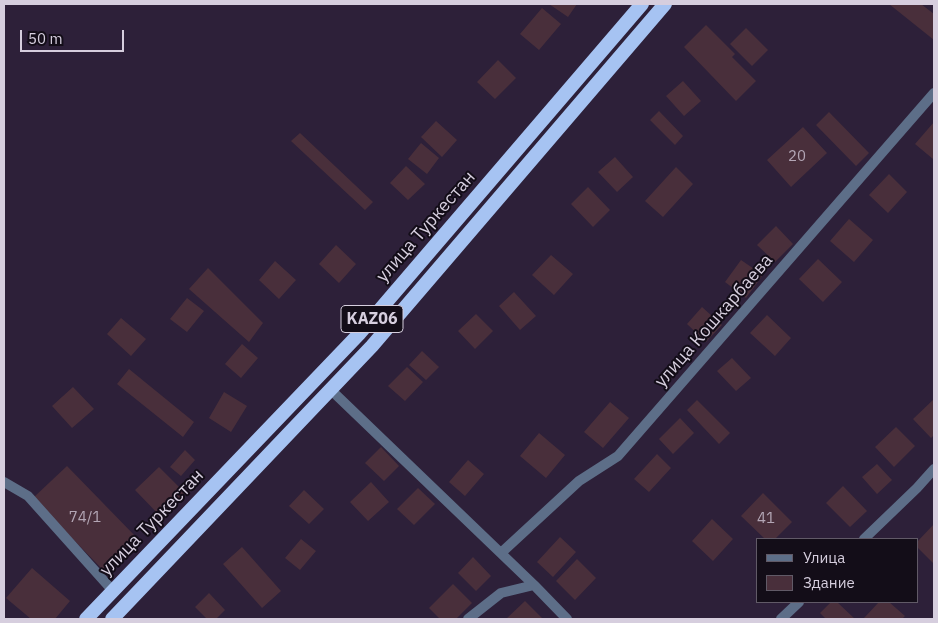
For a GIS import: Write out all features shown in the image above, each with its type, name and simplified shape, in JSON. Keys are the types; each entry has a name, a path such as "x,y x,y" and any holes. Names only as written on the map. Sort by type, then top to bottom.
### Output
{"highway":[{"name":"улица Туркестан","path":"86,619 359,334 642,4"},
{"name":"улица Туркестан","path":"112,619 372,346 665,4"},
{"path":"359,334 372,346"}],"street":[{"name":"улица Кошкарбаева","path":"501,553 579,481 618,456 934,93"},
{"path":"331,390 567,619"},
{"path":"865,538 934,472"},
{"path":"4,482 28,496 113,591"},
{"path":"468,619 501,593 534,585"},
{"path":"781,619 798,603"}],"building":[{"path":"549,4 577,4 568,17"},
{"path":"889,4 921,4 934,14 934,40"},
{"path":"542,8 561,24 539,50 520,34"},
{"path":"706,25 735,54 732,57 756,81 736,101 684,47"},
{"path":"746,28 768,50 752,66 730,44"},
{"path":"498,60 516,78 495,99 477,82"},
{"path":"683,81 701,101 684,116 666,96"},
{"path":"659,111 683,136 675,145 650,120"},
{"path":"829,112 869,153 856,166 816,125"},
{"path":"436,121 457,140 442,157 421,137"},
{"path":"934,122 934,158 933,159 915,144"},
{"path":"803,127 827,153 791,187 767,160"},
{"path":"300,133 373,202 365,210 291,141"},
{"path":"421,143 439,158 427,174 408,159"},
{"path":"615,157 633,177 617,192 598,172"},
{"path":"406,166 425,184 408,200 390,183"},
{"path":"676,167 693,184 663,217 645,201"},
{"path":"889,174 907,192 888,213 869,195"},
{"path":"588,187 610,210 593,227 571,204"},
{"path":"849,219 873,240 854,262 830,241"},
{"path":"776,226 793,244 775,262 757,245"},
{"path":"336,245 356,264 339,283 319,264"},
{"path":"551,255 573,274 554,295 532,275"},
{"path":"818,259 842,282 823,302 799,279"},
{"path":"741,260 763,275 746,298 725,282"},
{"path":"275,261 296,280 279,299 259,280"},
{"path":"208,268 263,323 249,342 189,289"},
{"path":"514,292 536,316 520,330 499,306"},
{"path":"187,298 204,311 187,332 170,319"},
{"path":"702,307 722,325 706,342 687,324"},
{"path":"476,314 493,331 475,349 458,331"},
{"path":"767,315 791,338 775,356 750,333"},
{"path":"121,318 146,339 131,356 107,334"},
{"path":"242,344 258,358 241,378 225,364"},
{"path":"422,351 439,367 426,380 409,365"},
{"path":"732,358 751,378 736,391 717,371"},
{"path":"407,367 423,382 405,401 388,386"},
{"path":"129,369 194,422 183,437 117,384"},
{"path":"73,387 94,409 72,428 52,406"},
{"path":"224,392 247,406 231,432 209,418"},
{"path":"934,399 934,435 931,438 913,419"},
{"path":"697,400 730,433 719,444 687,410"},
{"path":"610,402 629,418 603,448 584,432"},
{"path":"680,418 694,433 673,454 659,439"},
{"path":"896,427 915,446 894,467 875,447"},
{"path":"539,433 565,455 546,478 520,456"},
{"path":"381,447 399,466 384,481 365,463"},
{"path":"185,450 195,460 181,476 170,467"},
{"path":"657,454 671,468 649,492 634,479"},
{"path":"468,460 484,474 465,496 449,482"},
{"path":"877,464 892,480 877,494 862,477"},
{"path":"67,466 137,538 104,571 33,498"},
{"path":"159,467 185,493 161,517 135,490"},
{"path":"371,482 389,502 368,521 350,502"},
{"path":"843,486 867,511 850,527 826,503"},
{"path":"418,488 435,504 414,525 397,509"},
{"path":"304,490 324,509 309,524 289,506"},
{"path":"763,493 792,522 776,538 764,538 741,516"},
{"path":"712,519 733,539 713,561 692,541"},
{"path":"934,524 934,564 918,548 918,541"},
{"path":"560,537 576,552 553,577 537,562"},
{"path":"301,539 316,551 300,570 285,558"},
{"path":"242,547 281,591 262,608 223,564"},
{"path":"473,557 491,576 476,591 458,573"},
{"path":"577,559 596,578 575,600 556,581"},
{"path":"32,568 70,601 55,619 31,619 6,598"},
{"path":"453,584 472,603 456,619 440,619 429,608"},
{"path":"209,593 225,610 216,619 207,619 195,607"},
{"path":"525,601 543,619 506,619"},
{"path":"830,603 838,603 855,619 826,619 820,613"},
{"path":"878,603 890,603 905,616 902,619 864,618"}]}
